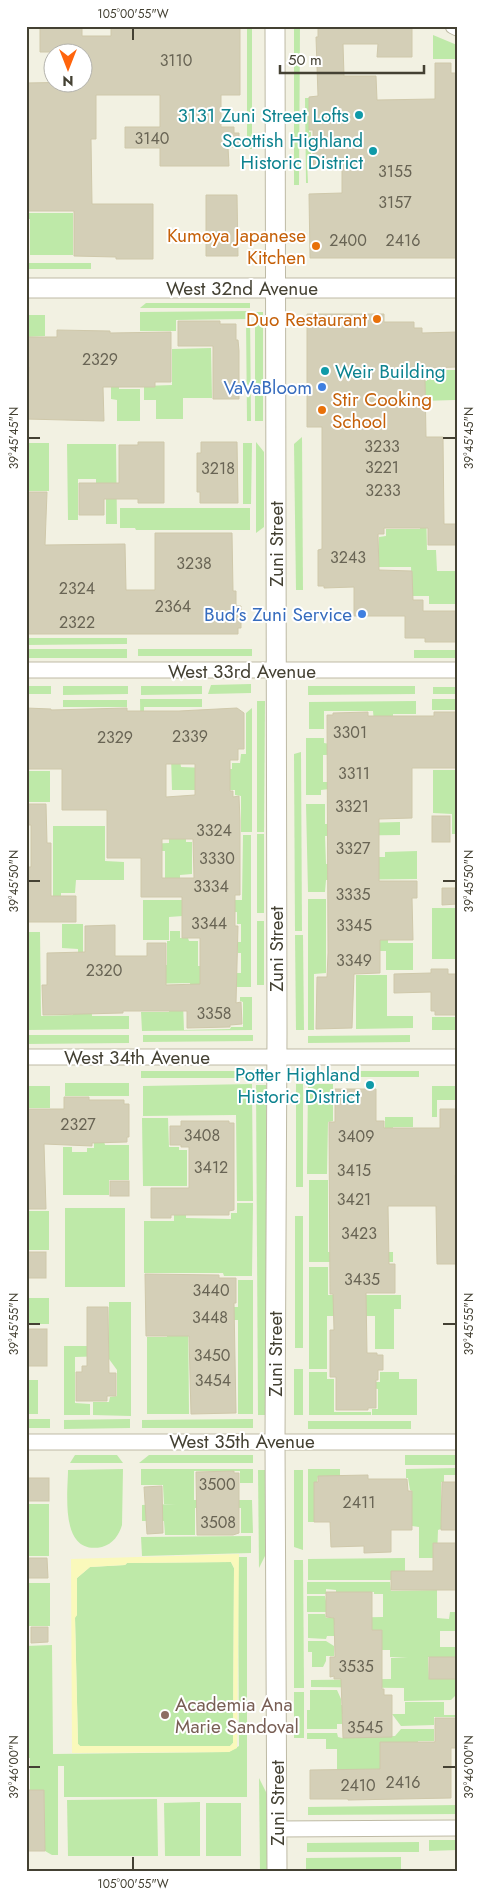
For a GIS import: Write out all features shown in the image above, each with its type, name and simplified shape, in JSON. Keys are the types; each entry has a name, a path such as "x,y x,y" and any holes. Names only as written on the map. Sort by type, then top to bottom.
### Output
{"street":[{"name":"Zuni Street","path":"275,26 277,1058 275,1441 277,1871"},
{"name":"West 32nd Avenue","path":"26,288 457,288"},
{"name":"West 33rd Avenue","path":"26,670 457,670"},
{"name":"West 34th Avenue","path":"26,1057 457,1057"},
{"name":"West 35th Avenue","path":"26,1442 457,1442"},
{"path":"277,1828 457,1828"}],"shaded area":[{"path":"247,26 252,26 252,149 247,149"},
{"path":"294,26 300,26 299,185 294,185"},
{"path":"433,35 457,45 457,59 433,59"},
{"path":"305,98 309,98 309,132 311,132 311,159 307,159 308,183 306,183"},
{"path":"26,213 73,213 73,255 30,255 30,219 26,219"},
{"path":"26,263 91,263 91,269 26,269"},
{"path":"146,303 250,303 250,308 140,308"},
{"path":"250,311 251,421 247,421 246,319 176,320 176,331 140,331 140,312"},
{"path":"255,312 263,312 263,421 255,421"},
{"path":"26,315 45,315 45,336 26,337"},
{"path":"211,348 212,398 183,398 183,419 156,419 156,400 144,400 144,386 172,385 172,349"},
{"path":"427,370 455,370 455,400 386,402 386,382 427,381"},
{"path":"111,385 119,385 119,389 140,389 140,421 117,421 117,400 111,399"},
{"path":"302,437 303,590 296,590 294,444"},
{"path":"256,442 264,452 264,527 256,533"},
{"path":"26,443 49,443 49,491 26,491"},
{"path":"243,443 252,443 251,504 243,504"},
{"path":"67,444 116,444 117,524 106,524 106,486 96,486 96,479 78,479 78,520 68,520"},
{"path":"120,508 250,508 250,530 136,530 135,528 120,528"},
{"path":"420,508 426,508 427,550 436,550 437,571 457,571 457,604 429,604 429,596 412,596 411,567 379,567 379,537 386,536 386,529 420,529"},
{"path":"26,638 127,638 127,644 26,645"},
{"path":"26,649 127,649 127,658 26,658"},
{"path":"138,649 252,649 252,656 138,656"},
{"path":"414,650 457,650 457,658 414,658"},
{"path":"251,684 251,693 208,694 211,685"},
{"path":"26,686 51,686 51,694 26,694"},
{"path":"63,686 128,686 128,694 63,695"},
{"path":"141,686 202,686 202,694 141,695"},
{"path":"308,686 415,686 415,694 308,695"},
{"path":"433,687 457,687 457,694 433,694"},
{"path":"140,699 202,699 202,707 144,707 144,754 141,754"},
{"path":"432,699 457,699 457,710 432,710"},
{"path":"63,700 127,700 127,707 63,707"},
{"path":"257,701 265,701 264,832 257,832"},
{"path":"416,701 416,714 393,714 393,723 374,723 373,711 324,711 324,729 309,729 309,702"},
{"path":"252,708 252,832 241,832 241,796 235,795 235,790 172,790 171,756 180,760 181,767 232,769 232,763 240,763 241,754 246,754 246,713"},
{"path":"306,738 324,738 324,743 392,754 323,755 323,782 330,782 330,789 321,790 321,795 306,795"},
{"path":"301,752 302,931 295,931 294,754"},
{"path":"433,770 457,770 457,834 452,834 452,814 433,813"},
{"path":"26,771 50,771 50,802 26,802"},
{"path":"306,804 325,804 325,824 400,822 400,835 325,836 326,864 375,863 375,857 385,857 385,852 417,851 417,879 326,880 325,892 308,892"},
{"path":"169,819 186,831 186,842 192,842 192,874 180,875 180,897 165,897 165,851 141,851 141,844 169,843"},
{"path":"53,826 105,826 105,861 124,862 124,880 76,880 75,893 61,893 61,918 53,918"},
{"path":"257,834 264,834 264,913 257,913"},
{"path":"243,835 251,835 251,987 237,987 237,973 241,973 241,953 238,953 238,942 241,942 241,924 237,924 237,912 169,917 169,940 143,940 143,900 242,900"},
{"path":"308,899 326,899 326,973 314,974 314,1030 308,1030"},
{"path":"432,908 457,908 457,959 432,959"},
{"path":"257,921 264,921 264,985 257,985"},
{"path":"62,924 83,924 83,963 91,990 92,1016 129,1016 129,1029 26,1030 26,932 40,932 41,1016 73,1015 73,990 79,990 78,949 62,948"},
{"path":"170,931 180,931 180,938 198,941 198,966 208,966 208,983 191,998 190,983 141,984 141,965 167,965 167,941 170,941"},
{"path":"295,935 303,935 304,1030 296,1030"},
{"path":"377,938 388,938 388,943 413,943 413,970 386,970 386,951 377,951"},
{"path":"356,975 387,975 387,1016 413,1016 413,1028 356,1029"},
{"path":"240,997 252,997 252,1030 142,1031 141,1012 169,1012 169,1003 183,1002 184,1030 243,1027 243,1002 240,1001"},
{"path":"432,1017 457,1017 457,1030 432,1030"},
{"path":"26,1035 129,1035 129,1043 26,1044"},
{"path":"143,1035 253,1035 253,1041 143,1042"},
{"path":"410,1035 410,1042 308,1043 308,1036"},
{"path":"141,1071 252,1071 252,1078 141,1078"},
{"path":"308,1071 419,1071 419,1077 308,1077"},
{"path":"65,1083 129,1083 129,1096 65,1096"},
{"path":"252,1084 253,1201 237,1201 236,1115 143,1116 143,1086"},
{"path":"296,1084 303,1084 303,1187 296,1187"},
{"path":"308,1084 333,1084 333,1121 328,1122 327,1174 307,1174"},
{"path":"256,1085 266,1085 267,1415 258,1415"},
{"path":"26,1086 50,1086 50,1108 26,1108"},
{"path":"432,1086 457,1086 457,1100 437,1100 437,1117 432,1117"},
{"path":"94,1100 105,1145 129,1145 129,1180 109,1180 109,1195 63,1195 63,1147 72,1147 72,1152 87,1152 87,1148 94,1148"},
{"path":"385,1117 413,1117 413,1127 393,1127 393,1140 385,1140"},
{"path":"142,1118 168,1118 169,1147 179,1147 179,1150 187,1150 187,1186 143,1186"},
{"path":"309,1180 328,1180 328,1252 393,1252 393,1262 309,1262"},
{"path":"174,1191 186,1191 186,1218 231,1219 231,1213 237,1213 237,1203 253,1203 252,1276 224,1276 223,1273 144,1273 144,1221 174,1221"},
{"path":"65,1208 125,1208 125,1287 65,1287"},
{"path":"28,1211 49,1211 49,1250 26,1250"},
{"path":"295,1216 303,1216 303,1348 295,1348"},
{"path":"309,1267 328,1267 328,1295 401,1295 401,1309 394,1309 394,1349 375,1349 375,1316 327,1316 327,1369 309,1369"},
{"path":"238,1280 253,1280 253,1414 238,1414 238,1320 232,1320 232,1307 238,1307"},
{"path":"26,1298 49,1298 49,1324 26,1324"},
{"path":"109,1302 131,1302 131,1416 93,1415 93,1402 109,1402 110,1397 117,1396 117,1370 109,1359"},
{"path":"167,1307 188,1307 189,1414 147,1414 147,1337 167,1337"},
{"path":"64,1346 108,1346 108,1356 75,1357 75,1403 90,1404 90,1415 64,1415"},
{"path":"294,1369 303,1369 303,1415 294,1415"},
{"path":"309,1372 327,1372 327,1379 334,1379 334,1412 371,1412 371,1415 309,1415"},
{"path":"380,1372 399,1372 399,1379 417,1379 417,1415 372,1415 372,1409 378,1409 378,1389 369,1388 369,1382 380,1382"},
{"path":"26,1380 38,1380 38,1414 26,1414"},
{"path":"26,1419 50,1419 50,1428 26,1428"},
{"path":"130,1419 130,1428 64,1429 64,1420"},
{"path":"253,1419 253,1428 142,1428 142,1420"},
{"path":"308,1421 411,1421 411,1429 308,1429"},
{"path":"75,1455 117,1455 123,1463 70,1463"},
{"path":"149,1455 253,1455 253,1463 139,1463"},
{"path":"405,1455 457,1455 457,1465 405,1465"},
{"path":"457,1468 457,1475 444,1475 444,1482 441,1482 441,1529 438,1530 437,1558 419,1558 419,1527 412,1526 412,1491 410,1490 408,1478 406,1478 406,1469"},
{"path":"123,1469 122,1525 119,1532 115,1539 106,1546 88,1547 79,1542 72,1533 67,1507 68,1470"},
{"path":"141,1469 253,1469 253,1483 240,1483 240,1471 194,1471 194,1500 252,1500 253,1533 241,1533 241,1508 195,1508 195,1535 165,1535 164,1521 142,1521 142,1505 176,1504 164,1504 163,1485 141,1485"},
{"path":"308,1469 340,1469 340,1476 318,1476 317,1482 314,1482 314,1522 308,1522"},
{"path":"258,1470 267,1470 268,1550 259,1568"},
{"path":"294,1470 303,1470 303,1550 294,1547"},
{"path":"26,1504 49,1504 49,1556 26,1556"},
{"path":"251,1536 251,1553 142,1556 141,1537"},
{"path":"238,1557 247,1557 247,1797 64,1797 64,1766 58,1766 58,1855 52,1855 45,1851 44,1790 30,1790 30,1758 26,1758 26,1646 52,1645 53,1754 229,1752 239,1746"},
{"path":"405,1558 405,1580 308,1580 308,1559"},
{"path":"294,1560 303,1560 304,1688 294,1688"},
{"path":"231,1562 234,1568 233,1743 230,1746 80,1746 78,1744 75,1617 77,1615 77,1578 90,1567 125,1565 127,1563"},
{"path":"307,1582 390,1582 391,1591 437,1590 437,1618 449,1619 450,1612 457,1612 457,1631 440,1631 440,1647 457,1647 457,1657 428,1657 429,1679 455,1679 455,1696 451,1700 404,1701 404,1688 311,1687 311,1680 391,1679 391,1658 408,1657 390,1657 390,1650 372,1650 372,1648 382,1647 382,1630 372,1630 372,1625 334,1625 334,1636 327,1636 326,1639 308,1638 308,1614 325,1614 326,1618 383,1617 383,1594 374,1594 374,1592 336,1592 336,1590 326,1589 326,1594 307,1594"},
{"path":"26,1583 50,1583 50,1626 27,1626 27,1641"},
{"path":"307,1596 325,1596 326,1601 335,1601 335,1607 326,1607 326,1612 307,1612"},
{"path":"308,1641 326,1641 334,1646 334,1656 326,1656 323,1667 312,1667 312,1652 308,1652"},
{"path":"310,1690 337,1690 341,1699 341,1705 346,1705 346,1714 342,1714 342,1724 337,1724 337,1729 307,1729 307,1710 310,1710"},
{"path":"294,1692 304,1692 304,1738 294,1738"},
{"path":"405,1702 444,1702 444,1715 457,1715 457,1717 434,1717 434,1725 401,1726 392,1714 405,1714"},
{"path":"401,1729 434,1729 434,1741 418,1741 418,1768 380,1761 380,1769 337,1770 337,1749 326,1749 326,1739 307,1739 307,1733 337,1733 338,1737 342,1738 395,1736"},
{"path":"259,1778 267,1794 268,1871 260,1871"},
{"path":"157,1799 158,1856 68,1856 67,1800"},
{"path":"200,1802 200,1856 165,1856 164,1803"},
{"path":"206,1803 241,1803 241,1856 206,1856"},
{"path":"457,1805 457,1814 308,1815 308,1807"},
{"path":"429,1840 457,1840 457,1850 429,1851"},
{"path":"419,1842 419,1852 307,1852 307,1843"},
{"path":"401,1857 401,1871 306,1871 306,1858"}],"sand":[{"path":"239,1554 237,1748 229,1752 72,1753 71,1559","holes":["231,1562 234,1568 233,1743 230,1746 80,1746 78,1744 75,1618 77,1615 77,1578 90,1567 125,1565 127,1563"]}],"building":[{"path":"40,26 82,26 82,36 111,36 111,26 240,26 240,95 221,95 221,127 234,127 234,133 239,133 239,147 228,147 229,166 160,166 160,148 125,148 125,127 160,127 160,95 96,95 96,139 91,139 92,204 153,204 153,259 74,256 74,211 26,211 26,83 42,83 42,92 92,92 92,42 42,42 42,52 40,52"},
{"name":"Scottish Highland Historic District","path":"318,27 412,27 412,57 377,57 378,44 343,44 344,76 376,76 377,100 435,99 435,63 451,63 451,73 457,73 457,258 310,258 309,194 342,193 342,165 313,165 313,130 309,130 309,97 318,96 316,37 318,37"},
{"path":"206,195 237,195 238,256 206,256"},
{"path":"307,314 384,314 384,322 414,322 414,328 422,328 422,333 457,332 457,367 425,368 425,380 426,437 443,437 444,524 457,524 457,545 428,545 428,528 384,528 384,534 378,534 379,570 412,571 413,600 423,600 423,611 457,611 457,642 425,642 425,638 405,638 405,616 354,616 354,587 324,588 324,586 318,586 318,550 322,549 322,427 307,427"},
{"path":"178,321 220,321 220,324 236,324 236,340 238,340 239,351 239,399 213,399 213,346 178,346"},
{"path":"57,330 110,331 110,333 171,332 171,382 155,382 155,387 103,387 104,421 26,419 29,367 26,367 26,337 57,337"},
{"path":"138,442 164,442 164,503 138,503 138,499 104,499 104,515 79,515 79,483 119,483 119,445 138,445"},
{"path":"201,442 237,442 238,503 200,503 200,492 197,492 197,453 201,453"},
{"path":"26,492 47,492 45,545 125,544 126,590 155,590 155,533 232,533 233,591 236,591 236,606 241,606 241,628 238,628 238,634 26,634"},
{"path":"26,708 51,710 127,708 127,711 179,711 237,708 244,713 244,749 238,749 238,760 230,760 230,791 233,791 233,797 239,796 240,895 235,895 235,926 238,926 236,1003 241,1002 242,1024 230,1025 230,1027 187,1028 187,1011 123,1011 123,1013 43,1015 42,985 47,985 47,953 85,952 85,926 115,925 115,956 147,956 147,943 166,943 166,985 200,984 200,938 182,938 182,897 141,897 141,858 107,858 107,810 62,810 62,769 28,769","holes":["166,764 195,764 195,795 166,797","162,839 193,839 194,878 162,878"]},
{"path":"368,712 368,716 434,716 434,712 457,712 457,768 412,768 412,818 379,819 379,881 417,881 417,898 412,898 413,940 380,940 380,973 354,974 352,1028 316,1029 317,977 327,977 328,953 327,715 333,715 333,713"},
{"path":"27,804 46,804 47,843 51,843 51,896 76,896 76,922 26,922 26,867 31,867 31,825 28,825"},
{"path":"432,816 450,816 450,842 432,842"},
{"path":"442,888 457,888 457,904 442,905"},
{"path":"431,969 448,969 448,974 457,974 457,1015 435,1015 435,1011 431,1011 431,992 394,993 394,974 431,973"},
{"path":"335,1089 376,1089 376,1121 384,1121 384,1128 440,1128 440,1109 457,1109 457,1175 455,1175 457,1264 437,1264 436,1206 388,1206 389,1264 395,1264 395,1293 366,1293 367,1353 383,1355 383,1370 378,1370 378,1380 376,1380 376,1408 368,1408 368,1410 336,1410 336,1377 330,1377 330,1330 334,1330 333,1294 330,1294 329,1122 335,1122"},
{"path":"64,1097 89,1097 89,1100 124,1100 124,1104 129,1104 129,1137 127,1137 127,1142 92,1143 92,1146 44,1144 46,1209 26,1209 26,1109 64,1109"},
{"path":"181,1121 229,1121 229,1123 234,1123 234,1210 229,1211 229,1215 171,1215 171,1218 151,1218 151,1188 189,1188 189,1147 170,1145 170,1126 181,1126"},
{"path":"110,1181 129,1181 129,1196 110,1196"},
{"path":"28,1252 46,1252 46,1278 28,1278"},
{"path":"145,1274 219,1275 219,1278 236,1278 236,1303 234,1303 236,1413 191,1414 189,1336 146,1336"},
{"path":"87,1307 108,1307 109,1373 116,1373 116,1396 107,1396 107,1401 76,1401 76,1372 82,1372 82,1366 87,1366"},
{"path":"26,1329 47,1329 47,1366 26,1366"},
{"path":"234,1471 234,1473 239,1473 239,1533 233,1535 197,1535 196,1472"},
{"path":"368,1475 368,1479 407,1479 408,1491 412,1491 412,1530 391,1530 391,1552 364,1553 364,1546 331,1547 330,1522 314,1522 314,1482 318,1482 318,1476"},
{"path":"26,1478 49,1478 49,1501 26,1501"},
{"path":"442,1482 457,1482 457,1530 441,1530"},
{"path":"162,1486 163,1533 147,1534 144,1487"},
{"path":"433,1543 456,1543 456,1590 391,1590 391,1571 433,1571"},
{"path":"26,1558 47,1558 48,1578 26,1578"},
{"path":"326,1592 372,1592 372,1630 382,1630 382,1689 384,1689 384,1695 392,1695 392,1737 343,1738 341,1679 334,1679 334,1676 330,1677 330,1657 335,1657 334,1618 326,1617"},
{"path":"31,1627 48,1627 48,1642 31,1643"},
{"path":"429,1657 457,1657 457,1679 429,1679"},
{"path":"435,1718 457,1718 457,1748 451,1748 451,1798 310,1799 310,1770 380,1769 380,1742 435,1742"},
{"path":"26,1790 44,1790 45,1851 26,1851"}],"place":[{"name":"3131 Zuni Street Lofts","path":"359,115"},
{"name":"Scottish Highland Historic District","path":"373,151"},
{"name":"Kumoya Japanese Kitchen","path":"316,246"},
{"name":"Duo Restaurant","path":"377,319"},
{"name":"Weir Building","path":"325,371"},
{"name":"VaVaBloom","path":"322,387"},
{"name":"Stir Cooking School","path":"322,410"},
{"name":"Bud’s Zuni Service","path":"362,614"},
{"name":"Potter Highland Historic District","path":"370,1085"},
{"name":"Academia Ana Marie Sandoval","path":"165,1715"}]}
